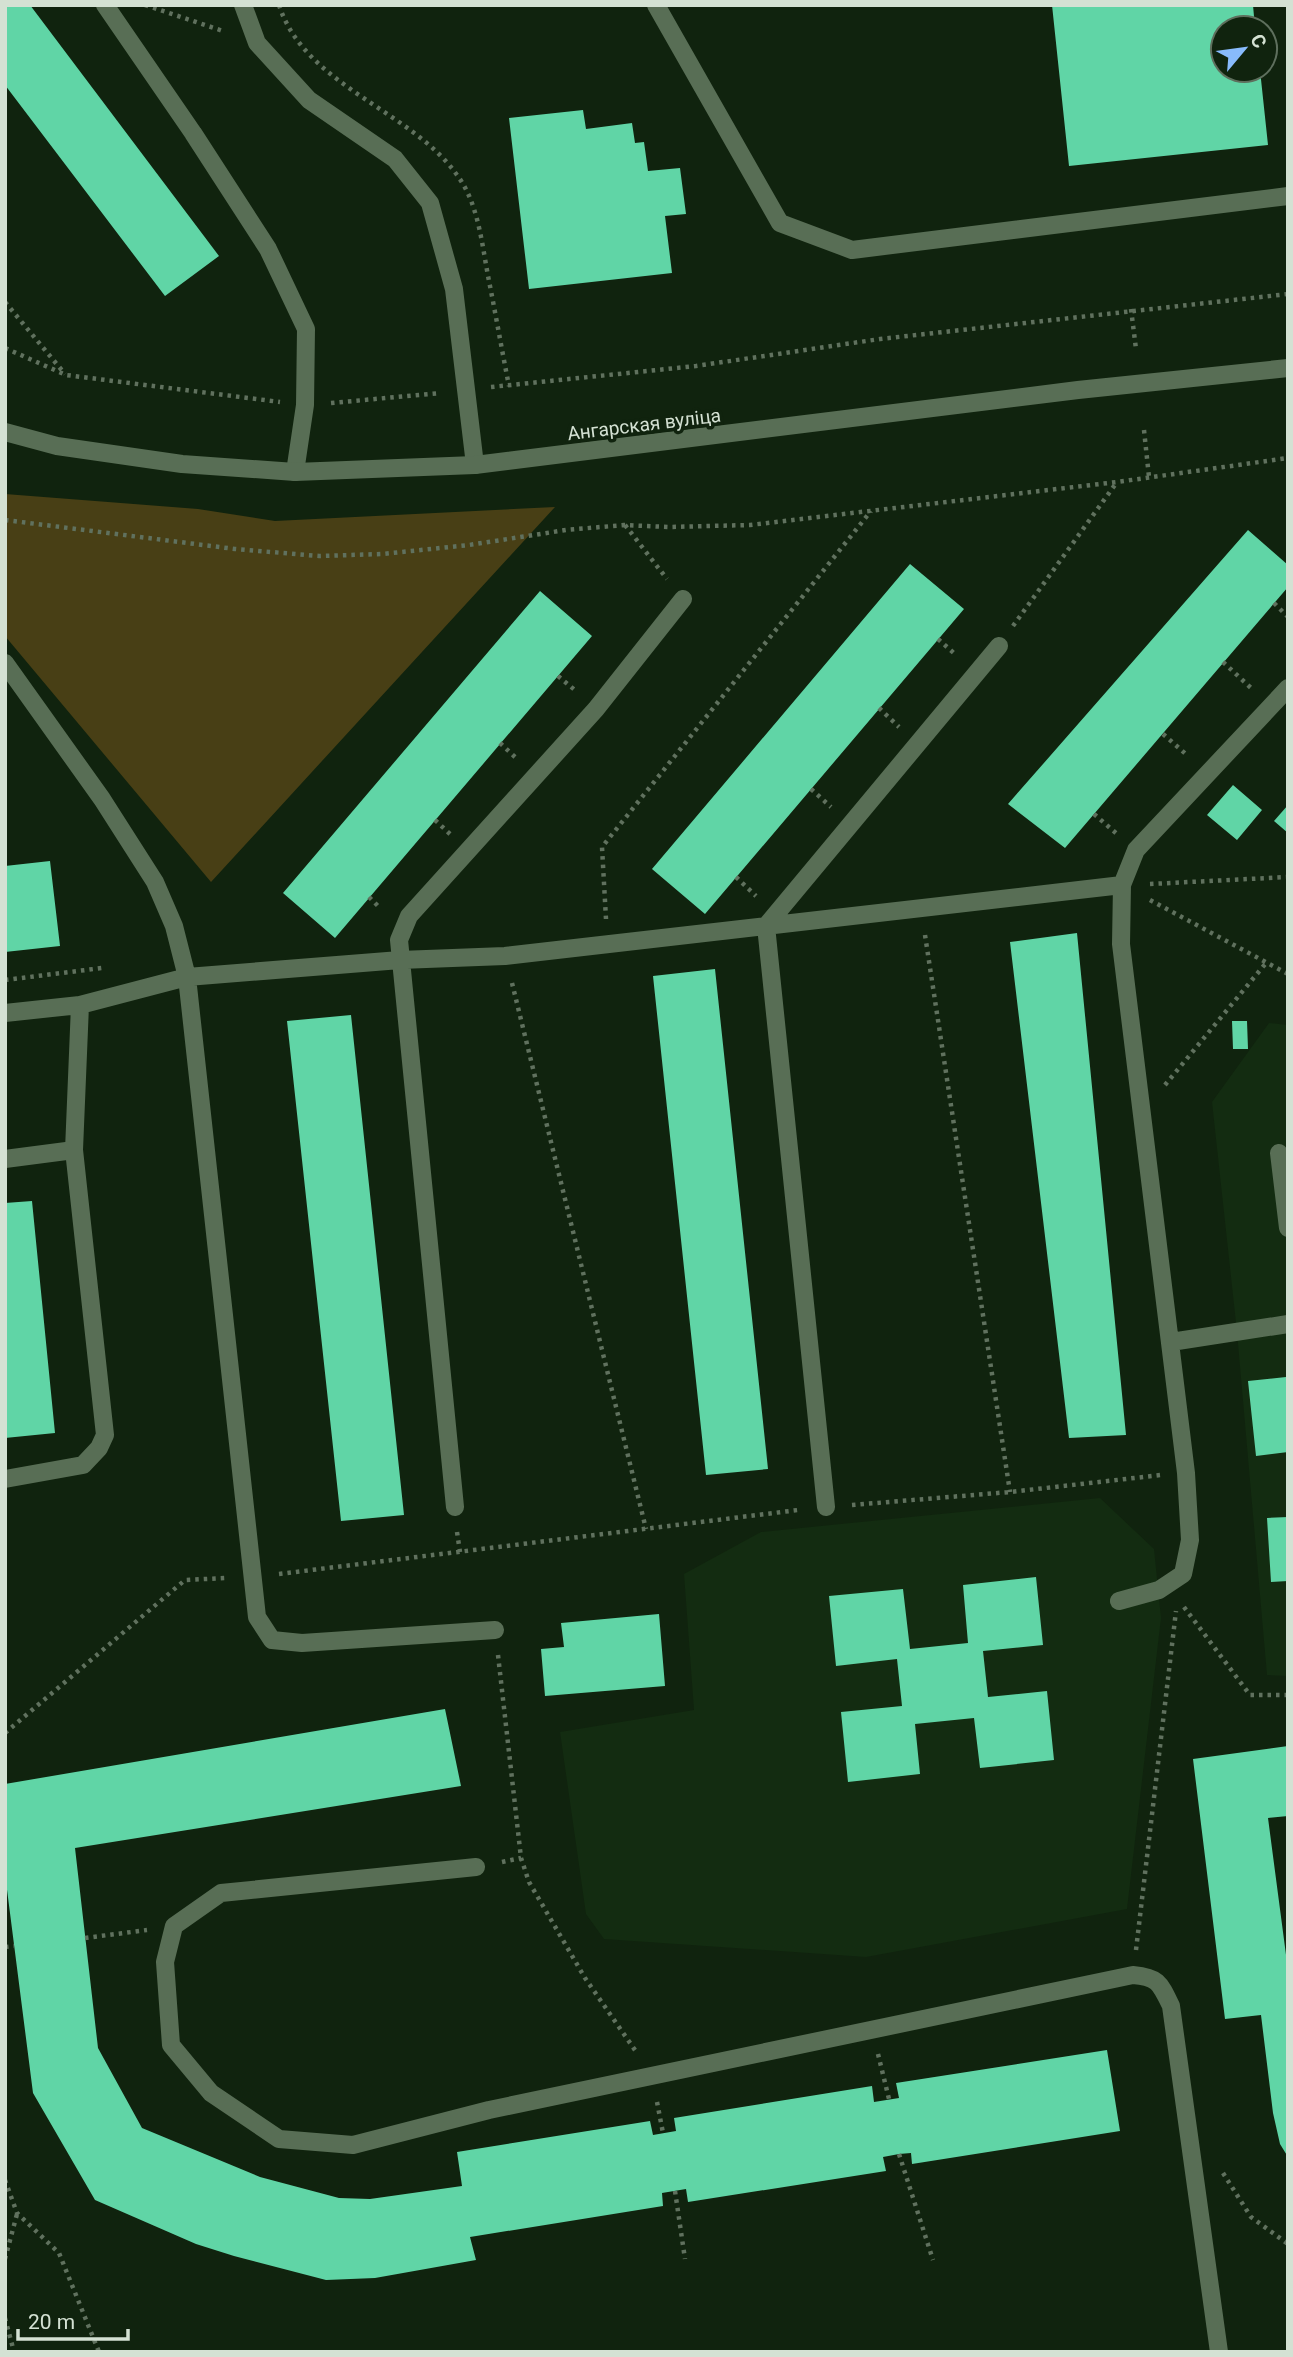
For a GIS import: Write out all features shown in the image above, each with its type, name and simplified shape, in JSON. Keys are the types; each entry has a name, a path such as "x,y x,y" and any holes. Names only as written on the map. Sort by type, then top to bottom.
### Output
{"main road":[{"path":"105,5 268,249 306,329 305,405 295,472"},
{"path":"243,5 257,43 309,100 395,159 430,203 454,289 475,465"},
{"path":"656,5 780,223 852,250 1288,196"},
{"name":"Ангарская вуліца","path":"5,432 57,446 169,462 295,472 475,465 1078,390 1288,368"},
{"path":"454,1507 400,940 409,916 596,709 683,599"},
{"path":"826,1507 765,926 999,646"},
{"path":"5,663 102,799 155,882 174,926 187,977 257,1617 272,1640 302,1643 495,1630"},
{"path":"1119,1601 1159,1590 1183,1574 1190,1539 1186,1473 1171,1342 1121,944 1122,885 1136,850 1288,688"},
{"path":"5,1013 80,1005 187,977 400,960 505,956 1122,885"},
{"path":"5,1479 83,1465 99,1448 105,1435 74,1150 80,1005"},
{"path":"5,1159 74,1150"},
{"path":"1279,1153 1288,1228"},
{"path":"1171,1342 1288,1324"},
{"path":"476,1867 221,1893 174,1926 165,1962 171,2045 211,2093 279,2139 353,2145 489,2110 1133,1975 1150,1976 1162,1988 1171,2006 1219,2352"}],"path":[{"path":"145,5 257,43"},
{"path":"5,348 66,375 305,405 696,366 880,339 1288,294"},
{"path":"5,303 66,375"},
{"path":"1131,310 1136,349"},
{"path":"1144,429 1149,477"},
{"path":"5,520 235,549 319,556 428,549 624,524 668,527 750,525 1117,482 1288,458"},
{"path":"999,646 1117,482"},
{"path":"608,944 602,847 872,510"},
{"path":"624,524 683,599"},
{"path":"1274,603 1288,617"},
{"path":"1223,662 1270,707"},
{"path":"1122,885 1288,877"},
{"path":"1122,885 1288,974"},
{"path":"921,908 1010,1492"},
{"path":"505,956 646,1529"},
{"path":"1142,1113 1266,962"},
{"path":"5,980 114,967"},
{"path":"5,1732 185,1580 253,1577 826,1507 1010,1492 1186,1473"},
{"path":"1133,1975 1178,1597 1250,1695 1288,1695"},
{"path":"495,1630 521,1858 529,1882 585,1978 652,2076 663,2133"},
{"path":"85,1938 174,1926"},
{"path":"5,1947 14,1946"},
{"path":"871,2030 889,2099"},
{"path":"899,2154 933,2260"},
{"path":"1222,2171 1251,2217 1288,2244"},
{"path":"5,2180 17,2213 59,2253 99,2352"},
{"path":"675,2191 685,2259"},
{"path":"5,2259 17,2213"},
{"path":"5,2318 14,2352"}],"shaded area":[{"path":"5,494 198,509 275,521 555,507 211,882 5,636"},
{"path":"1269,1023 1288,1025 1288,1676 1267,1675 1237,1332 1212,1102"},
{"path":"1100,1498 1154,1549 1161,1618 1127,1909 866,1957 604,1939 586,1914 560,1732 694,1710 684,1574 761,1532"}],"building":[{"path":"5,5 30,5 219,256 165,296 5,85"},
{"path":"1052,5 1253,5 1254,14 1209,14 1209,84 1261,84 1268,145 1069,166"},
{"path":"583,110 586,129 632,123 635,143 644,142 648,171 680,168 686,214 665,216 672,273 529,289 509,118"},
{"path":"1248,530 1288,565 1288,587 1065,848 1008,804"},
{"path":"910,564 964,609 705,914 652,869"},
{"path":"540,591 592,636 335,938 283,893"},
{"path":"1233,785 1262,810 1237,840 1207,815"},
{"path":"1288,805 1288,833 1274,821"},
{"path":"50,861 60,946 5,952 5,866"},
{"path":"1077,933 1126,1435 1069,1438 1010,942"},
{"path":"715,969 768,1469 706,1475 653,976"},
{"path":"351,1015 404,1515 341,1521 287,1021"},
{"path":"1232,1021 1247,1021 1248,1049 1233,1049"},
{"path":"32,1201 55,1433 5,1438 5,1203"},
{"path":"1286,1377 1288,1452 1256,1456 1248,1381"},
{"path":"1288,1517 1288,1581 1271,1582 1267,1518"},
{"path":"1036,1577 1043,1645 983,1651 988,1697 1047,1691 1054,1760 980,1768 974,1718 915,1724 920,1774 848,1782 841,1712 902,1706 897,1659 836,1666 829,1596 903,1589 910,1649 968,1643 963,1585"},
{"path":"659,1614 665,1686 545,1696 541,1649 564,1647 561,1623"},
{"path":"445,1709 461,1786 75,1848 98,2048 142,2128 260,2177 339,2198 370,2199 462,2186 457,2152 650,2121 653,2135 676,2131 674,2118 872,2086 874,2102 899,2098 896,2083 1107,2050 1120,2131 912,2164 911,2153 899,2154 883,2157 886,2171 688,2202 686,2189 662,2193 663,2206 470,2237 476,2260 375,2278 326,2280 234,2256 196,2244 95,2200 33,2093 5,1874 5,1784"},
{"path":"1288,1746 1288,1816 1268,1818 1288,1970 1288,2157 1280,2144 1273,2113 1261,2015 1225,2019 1193,1759"}]}
